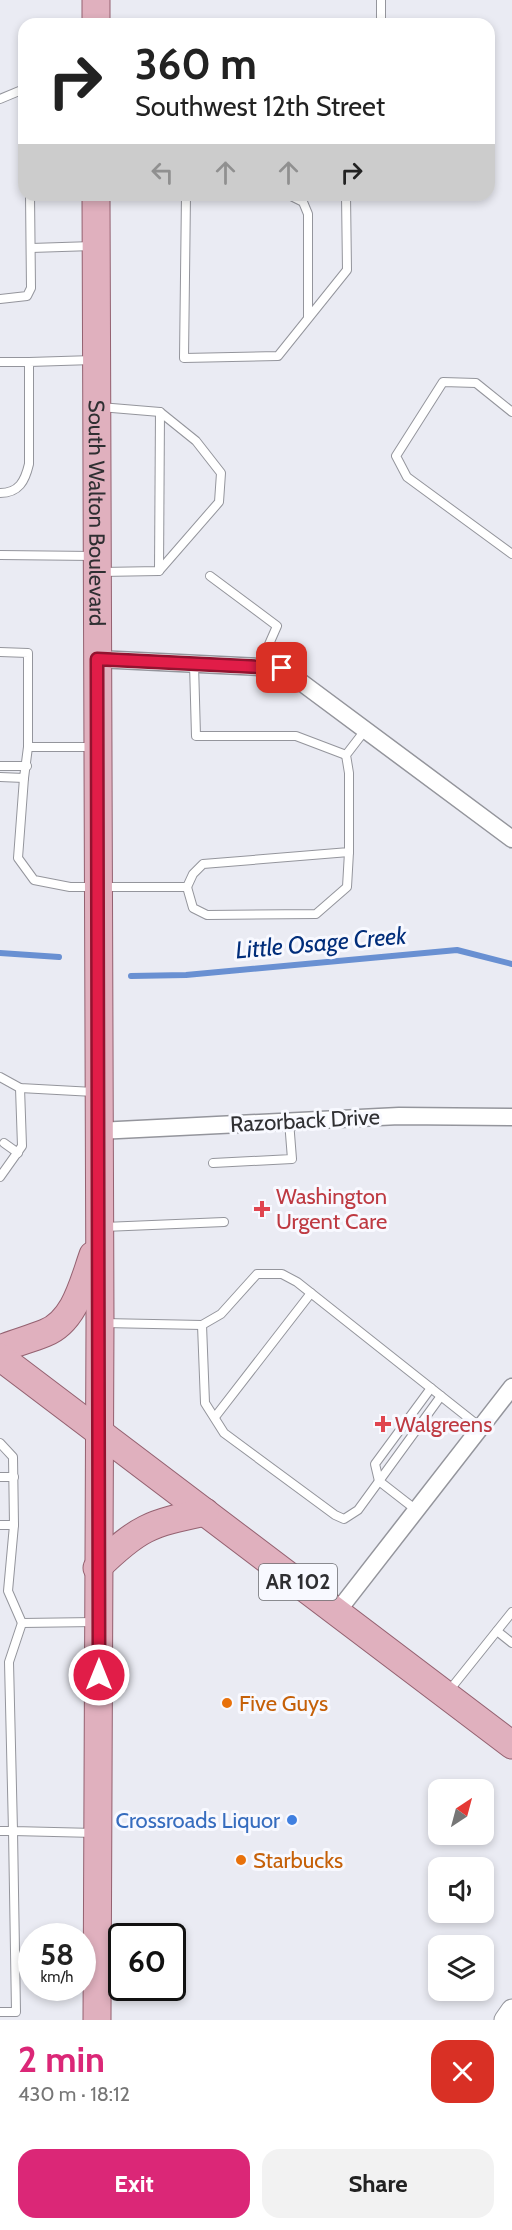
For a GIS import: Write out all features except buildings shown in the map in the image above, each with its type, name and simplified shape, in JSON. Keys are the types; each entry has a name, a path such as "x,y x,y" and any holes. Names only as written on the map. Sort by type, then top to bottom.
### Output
{"main road":[{"path":"96,0 96,18"},
{"name":"South Walton Boulevard","path":"96,201 100,1323 97,1568 99,1622 97,2020"},
{"path":"0,1349 46,1333 63,1322 75,1305 98,1235"},
{"name":"AR 102","path":"0,1357 512,1745"},
{"path":"97,1568 123,1542 146,1527 205,1512"}],"street":[{"path":"97,659 282,668 512,839"},
{"name":"Razorback Drive","path":"98,1131 399,1116 512,1117"},
{"path":"336,1612 512,1387"},
{"path":"505,2020 512,2010"}],"lane":[{"path":"381,0 381,18"},
{"path":"0,99 18,92"},
{"path":"0,299 27,296 31,288 30,201"},
{"path":"186,201 184,358 278,356 347,270 346,201"},
{"path":"301,201 308,214 308,318"},
{"path":"31,248 96,246"},
{"path":"0,362 96,360"},
{"path":"0,493 9,493 19,487 26,477 29,464 29,362"},
{"path":"512,412 476,383 443,382 396,456 406,477 512,554"},
{"path":"97,407 160,412 196,441 221,472 219,502 159,571"},
{"path":"159,571 160,412"},
{"path":"0,555 159,571"},
{"path":"210,576 277,626 259,667"},
{"path":"0,652 28,653 28,747 18,858 24,871 34,880 70,887 187,887"},
{"path":"194,664 196,736 296,736 345,756"},
{"path":"345,756 367,729"},
{"path":"28,747 97,747"},
{"path":"345,756 349,773 349,852 347,887 316,914 207,915 193,908 187,887 193,874 203,864 349,852"},
{"path":"0,766 27,766"},
{"path":"0,777 24,778"},
{"path":"0,1077 20,1088 98,1092"},
{"path":"0,1176 22,1146 20,1088"},
{"path":"213,1163 292,1159 289,1121"},
{"path":"4,1143 18,1153"},
{"path":"98,1235 224,1222"},
{"path":"100,1323 202,1325 220,1314 257,1274 282,1274 311,1293 480,1426"},
{"path":"215,1417 311,1293"},
{"path":"202,1325 205,1403 224,1433 335,1515 344,1519 351,1516 379,1481 441,1396"},
{"path":"415,1509 379,1481 375,1464 431,1388"},
{"path":"0,1443 13,1457 14,1477 14,1525 4,1591 22,1623"},
{"path":"0,1477 14,1477"},
{"path":"0,1525 14,1525"},
{"path":"446,1695 512,1612"},
{"path":"22,1623 99,1622"},
{"path":"0,2012 16,2016 11,1745 4,1662 22,1623"},
{"path":"497,1631 512,1644"},
{"path":"0,1745 11,1745"},
{"path":"0,1766 11,1767"},
{"path":"0,1831 98,1833"}],"waterway":[{"name":"Little Osage Creek","path":"131,976 186,975 457,950 512,964"},
{"name":"Little Osage Creek","path":"0,953 59,957"}],"place":[{"name":"Washington Urgent Care","path":"262,1209"},
{"name":"Walgreens","path":"383,1424"},
{"name":"Five Guys","path":"227,1703"},
{"name":"Crossroads Liquor","path":"292,1820"},
{"name":"Starbucks","path":"241,1860"}],"route":[{"path":"99,1675 97,659 282,668"}]}
